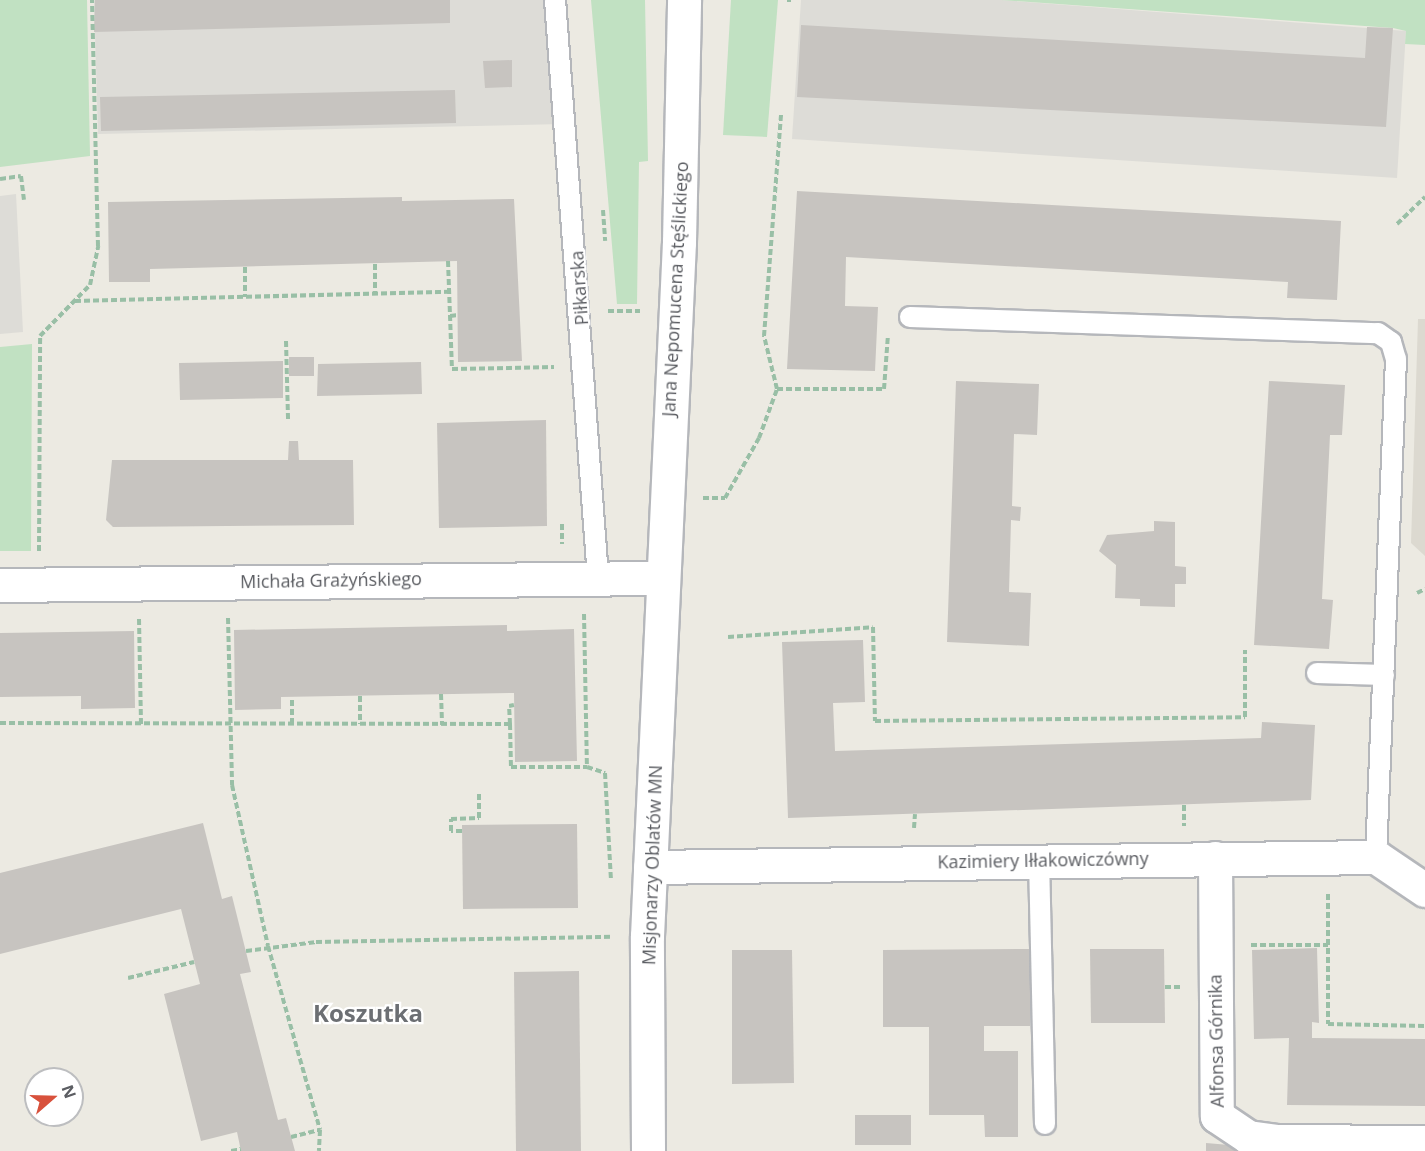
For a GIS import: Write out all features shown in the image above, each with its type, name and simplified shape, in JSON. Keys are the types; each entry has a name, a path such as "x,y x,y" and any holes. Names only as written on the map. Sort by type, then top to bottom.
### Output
{"street":[{"name":"Jana Nepomucena Stęślickiego","path":"662,578 684,0"},
{"name":"Michała Grażyńskiego","path":"0,585 591,591 662,578"},
{"name":"Misjonarzy Oblatów MN","path":"648,1151 650,867 662,578"},
{"name":"Kazimiery Iłłakowiczówny","path":"650,867 1039,859 1376,857"},
{"path":"1376,857 1425,890"},
{"name":"Alfonsa Górnika","path":"1215,858 1217,1116 1248,1137 1425,1142"}],"lane":[{"name":"Piłkarska","path":"555,0 584,366 591,591"},
{"path":"910,317 1378,333 1384,338 1396,359 1376,857"},
{"path":"1317,672 1384,675"},
{"path":"1039,859 1046,1124"}],"path":[{"path":"39,557 40,336 90,285 98,246 92,0"},
{"path":"698,498 725,498 759,438 777,389 764,336 781,115"},
{"path":"0,179 21,176 24,200"},
{"path":"1397,224 1425,197"},
{"path":"448,261 452,369 584,366"},
{"path":"375,264 375,294"},
{"path":"245,267 245,297"},
{"path":"74,301 449,292"},
{"path":"608,311 644,311"},
{"path":"450,316 458,315"},
{"path":"777,389 884,389 890,316 910,317"},
{"path":"286,340 288,419"},
{"path":"587,767 591,591"},
{"path":"227,613 232,784 268,946 320,1130 319,1151"},
{"path":"139,614 141,724"},
{"path":"728,637 873,627 876,721 1245,717 1245,650"},
{"path":"441,694 442,724"},
{"path":"360,696 360,724"},
{"path":"292,697 292,724"},
{"path":"514,705 509,706 511,767 587,767 605,773 611,891"},
{"path":"0,723 510,724"},
{"path":"462,831 451,831 451,819 479,818 479,792"},
{"path":"1328,886 1328,1024 1425,1026"},
{"path":"612,925 612,948"},
{"path":"246,951 268,946 618,936"},
{"path":"1250,945 1328,945"},
{"path":"128,978 194,962"},
{"path":"291,1137 320,1130"},
{"path":"231,1151 241,1149"}],"shaded area":[{"path":"94,0 551,0 563,124 98,134"},
{"path":"801,0 1001,0 1406,31 1397,178 792,139"},
{"path":"16,194 23,332 0,334 0,196"},
{"path":"1418,319 1425,319 1425,556 1411,543"}],"green space":[{"path":"0,0 87,0 90,156 0,167"},
{"path":"591,0 645,0 648,161 639,162 637,304 617,304"},
{"path":"731,0 778,0 767,137 723,135"},
{"path":"1001,0 1425,0 1425,45 1405,44 1406,31 1393,28"},
{"path":"32,344 31,551 0,551 0,347"}],"building":[{"path":"95,0 450,0 450,23 94,32"},
{"path":"801,25 1365,58 1367,27 1393,28 1386,127 797,97"},
{"path":"512,60 512,87 485,88 483,61"},
{"path":"455,90 456,123 101,131 100,97"},
{"path":"797,191 1341,221 1337,300 1287,298 1288,282 846,257 845,306 878,307 875,371 787,369"},
{"path":"402,197 402,201 514,199 522,361 458,362 457,261 150,269 150,282 109,282 108,202"},
{"path":"289,357 314,357 314,376 289,376"},
{"path":"283,361 283,398 180,400 179,363"},
{"path":"421,362 422,394 317,396 318,364"},
{"path":"956,381 1039,384 1037,435 1014,434 1012,506 1021,507 1020,521 1011,520 1009,592 1031,593 1029,646 947,642"},
{"path":"1269,381 1345,385 1342,435 1330,435 1322,599 1333,600 1329,649 1254,645"},
{"path":"546,420 547,526 439,528 437,423"},
{"path":"289,441 298,441 299,460 353,460 354,525 113,527 106,520 112,460 288,460"},
{"path":"1154,521 1175,522 1175,566 1186,567 1186,584 1175,584 1175,607 1140,606 1140,599 1115,598 1116,565 1099,551 1107,535 1154,531"},
{"path":"507,625 507,631 574,629 577,761 515,762 514,693 281,697 281,709 235,710 234,630"},
{"path":"134,631 135,708 81,709 81,696 0,697 0,633"},
{"path":"863,640 865,702 833,703 835,751 1261,738 1262,722 1315,725 1311,800 788,818 782,642"},
{"path":"203,823 222,899 232,896 251,972 240,974 278,1120 286,1118 295,1151 241,1151 237,1132 201,1141 164,994 200,984 181,909 0,954 0,873"},
{"path":"577,824 578,908 463,909 462,825"},
{"path":"1317,948 1319,1023 1312,1022 1312,1038 1425,1039 1425,1106 1287,1105 1289,1038 1254,1039 1252,950"},
{"path":"1030,949 1030,1026 984,1026 984,1051 1018,1051 1018,1137 985,1137 984,1115 929,1115 929,1027 883,1027 883,950"},
{"path":"1090,949 1164,949 1165,1023 1091,1023"},
{"path":"732,950 792,950 794,1083 732,1084"},
{"path":"579,971 581,1151 516,1151 514,972"},
{"path":"855,1115 911,1115 911,1145 855,1145"},
{"path":"1206,1143 1241,1146 1259,1151 1206,1151"}],"district":[{"name":"Koszutka","path":"368,1013"}]}
